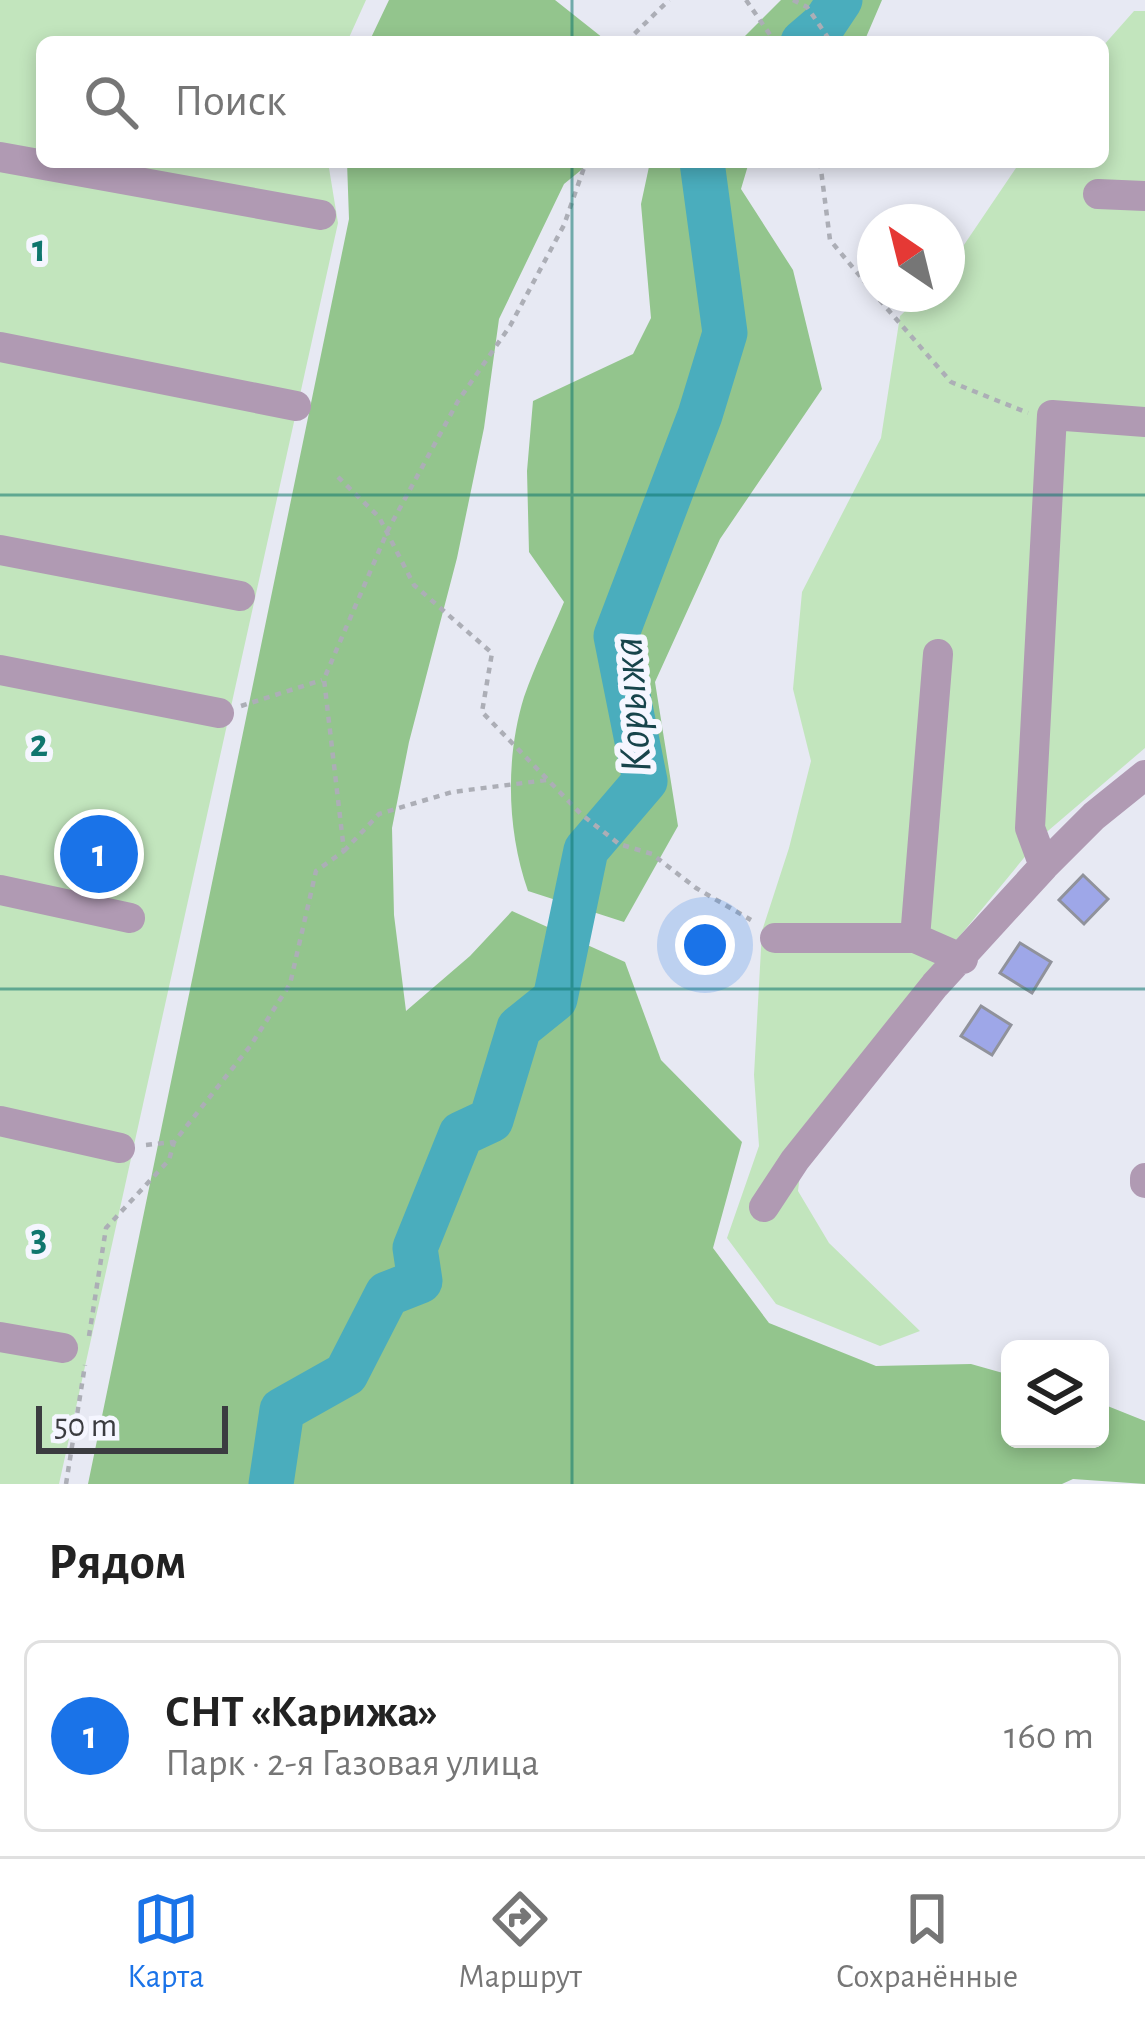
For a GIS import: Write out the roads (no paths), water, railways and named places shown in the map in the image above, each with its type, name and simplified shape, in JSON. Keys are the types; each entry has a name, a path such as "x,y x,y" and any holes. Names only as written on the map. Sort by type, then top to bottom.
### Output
{"street":[{"path":"0,157 36,164"},
{"path":"61,168 320,215"},
{"path":"1098,194 1145,196"},
{"path":"0,346 296,406"},
{"path":"1044,866 1030,828 1052,415 1145,422"},
{"path":"0,550 240,596"},
{"path":"916,938 938,653"},
{"path":"0,670 219,713"},
{"path":"764,1207 795,1160 935,985 1094,816 1145,775"},
{"path":"0,890 130,918"},
{"path":"775,938 916,938 963,959"},
{"path":"0,1121 120,1148"},
{"path":"0,1337 63,1348"}],"waterway":[{"name":"Корыжа","path":"810,36 840,0"},
{"name":"Корыжа","path":"271,1484 282,1410 346,1374 387,1294 420,1281 415,1248 461,1134 491,1120 519,1028 555,999 586,850 645,781 616,636 700,415 725,333 703,168"}],"place":[{"name":"СНТ «Карижа»","path":"99,854"}]}
